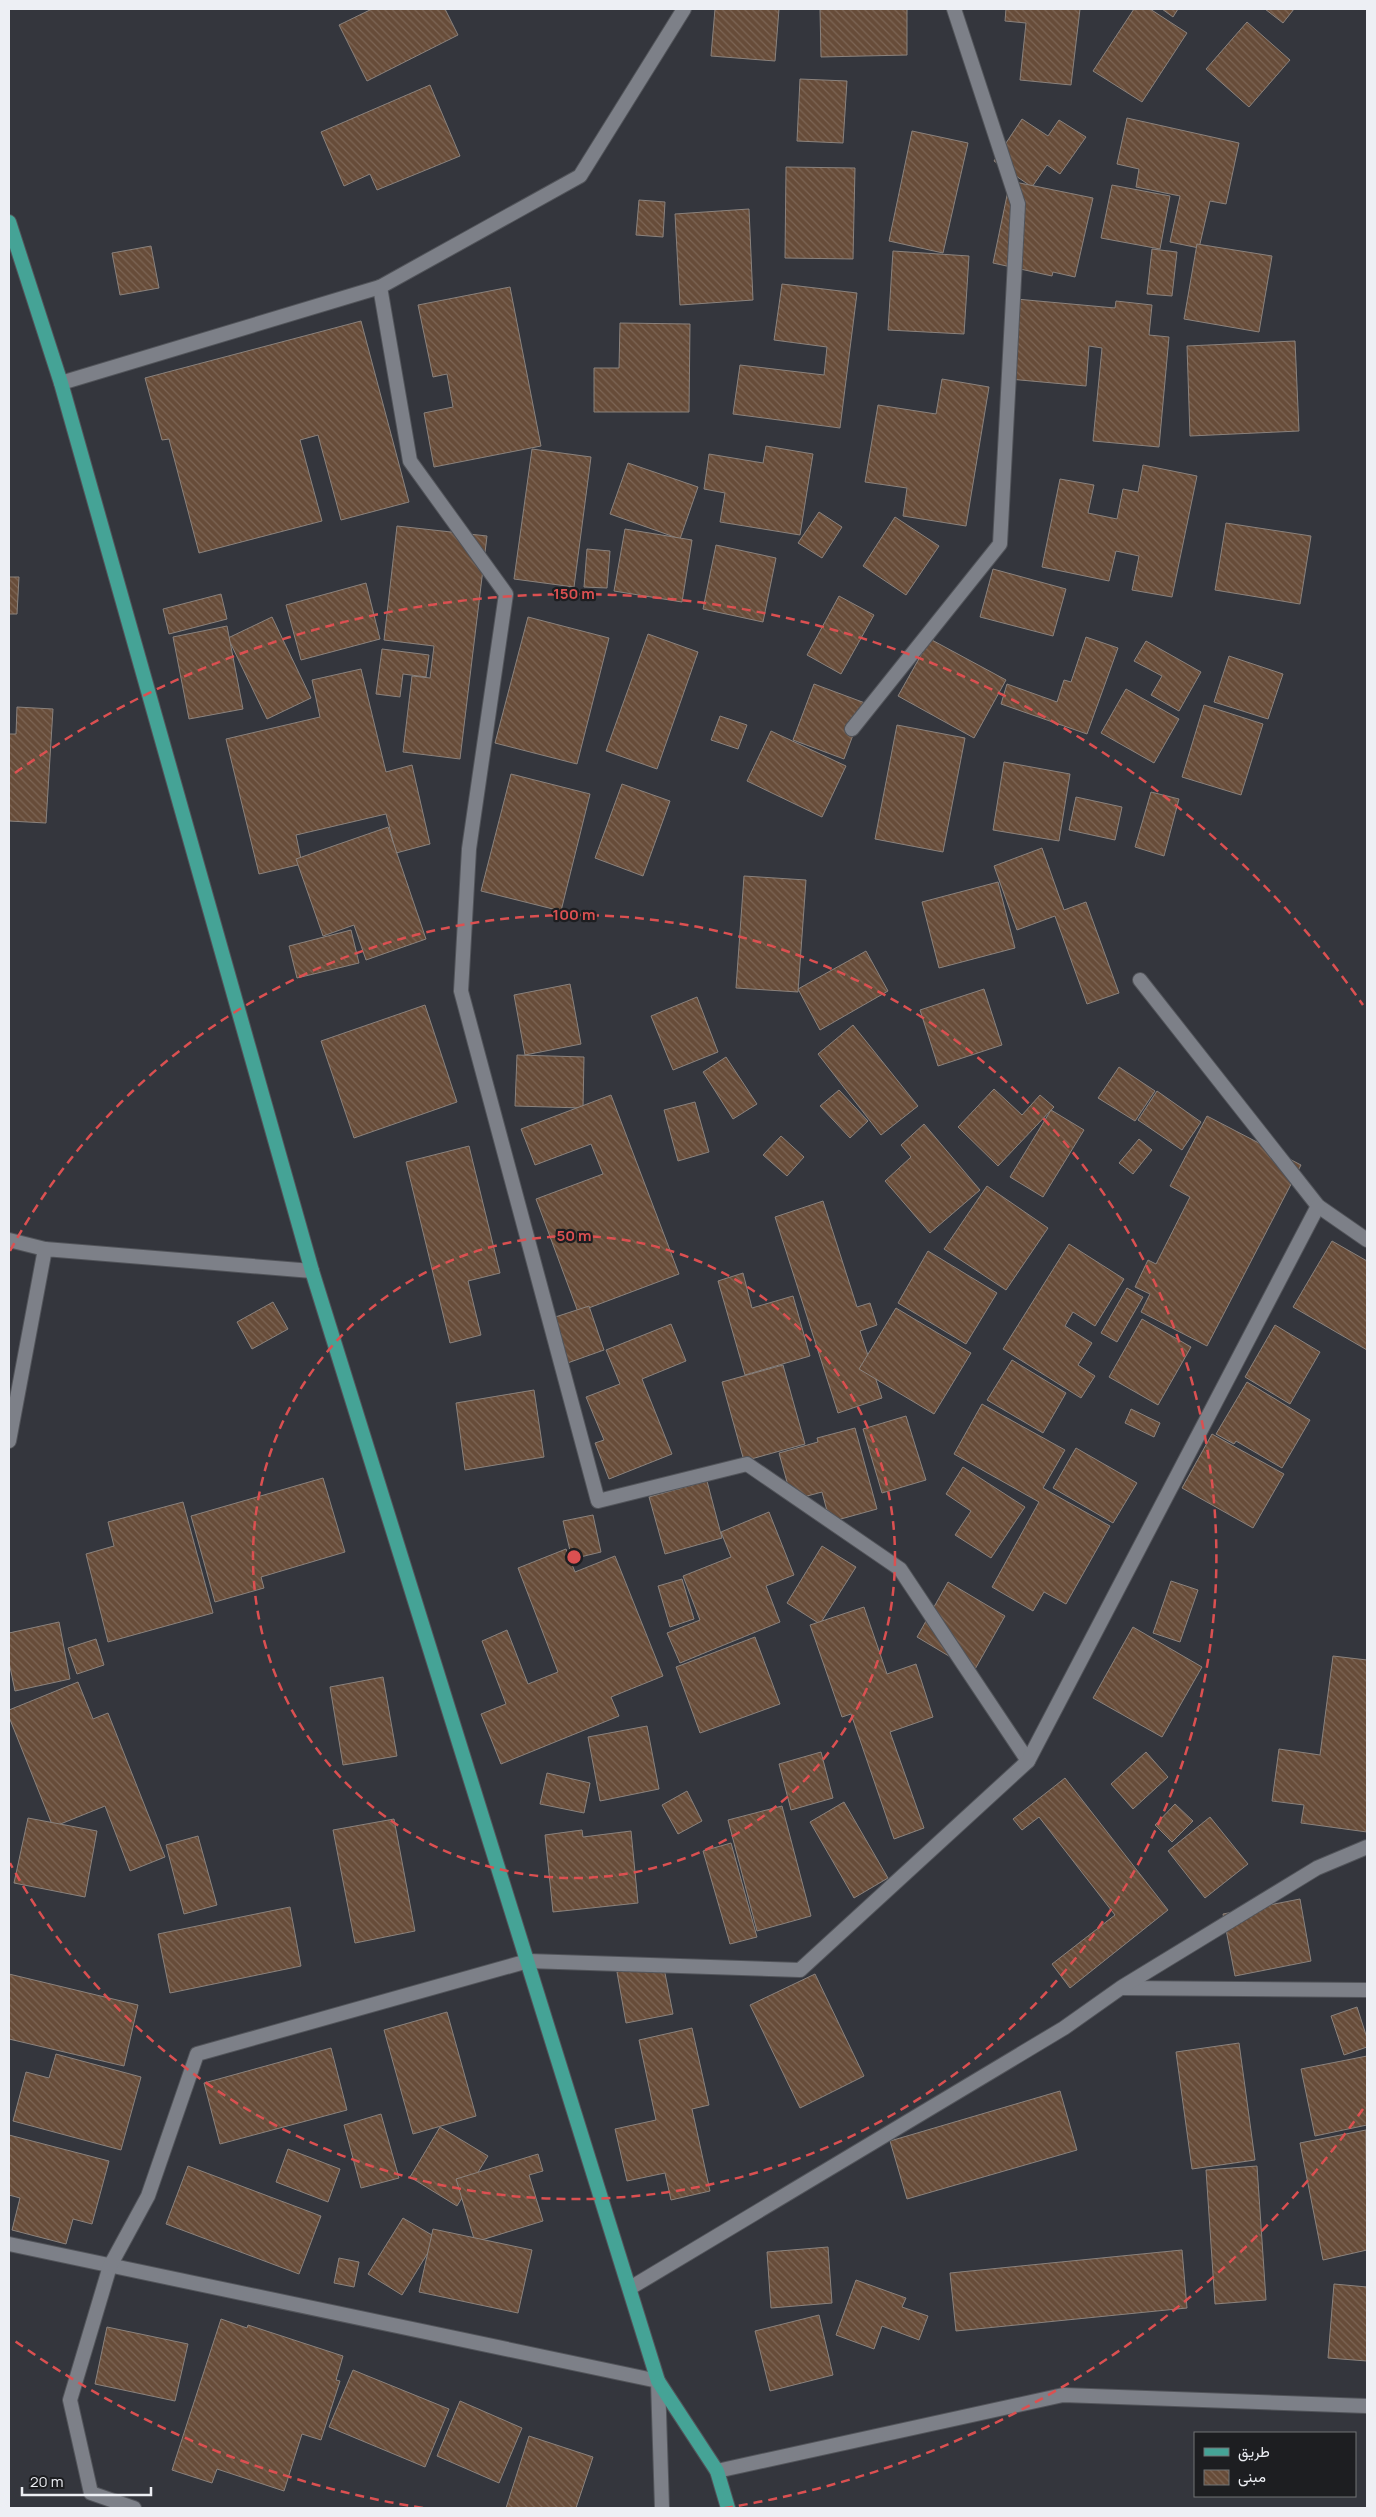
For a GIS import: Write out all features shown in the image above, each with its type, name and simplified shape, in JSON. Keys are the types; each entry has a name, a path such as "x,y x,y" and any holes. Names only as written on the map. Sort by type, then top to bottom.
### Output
{"main road":[{"path":"9,222 61,383 312,1271 658,2380 717,2471 728,2508"}],"street":[{"path":"61,383 380,287 580,176 684,9"},
{"path":"852,729 1000,544 1018,204 954,9"},
{"path":"380,287 410,461 506,594 469,849 461,991 598,1501 748,1464 900,1569 1028,1761"},
{"path":"1140,980 1318,1206 1367,1240"},
{"path":"134,2508 91,2493 70,2400 110,2266 148,2196 198,2054 528,1961 800,1970 1028,1761 1318,1206"},
{"path":"9,1240 45,1249 312,1271"},
{"path":"9,1441 45,1249"},
{"path":"630,2288 1064,2028 1122,1988 1317,1868 1367,1847"},
{"path":"1122,1988 1367,1990"},
{"path":"9,2244 658,2380 662,2508"},
{"path":"717,2471 1063,2395 1367,2406"}],"building":[{"path":"372,9 445,9 458,35 367,81 339,25"},
{"path":"715,9 779,9 775,61 711,56"},
{"path":"820,9 907,9 907,55 821,57"},
{"path":"1006,9 1080,9 1071,85 1020,80 1026,23 1005,21"},
{"path":"1134,9 1150,9 1187,33 1142,102 1093,71"},
{"path":"1162,9 1178,9 1173,17"},
{"path":"1265,9 1294,9 1283,23"},
{"path":"1247,22 1290,60 1249,107 1206,69"},
{"path":"800,79 847,81 843,143 797,141"},
{"path":"430,85 460,156 377,190 370,174 344,186 321,132"},
{"path":"1127,118 1239,143 1226,204 1210,201 1199,248 1170,242 1180,196 1136,187 1139,169 1117,164"},
{"path":"1022,119 1048,136 1059,120 1086,137 1060,174 1047,165 1032,187 994,161"},
{"path":"912,131 968,143 943,253 889,241"},
{"path":"786,167 855,168 853,259 785,258"},
{"path":"1010,181 1093,198 1075,277 1053,272 1052,276 993,263"},
{"path":"1112,185 1170,196 1160,249 1101,238"},
{"path":"639,200 665,202 663,237 636,235"},
{"path":"749,209 753,300 680,305 675,214"},
{"path":"1197,244 1272,256 1259,332 1184,319"},
{"path":"151,246 159,288 120,295 112,253"},
{"path":"1152,249 1177,252 1172,296 1147,294"},
{"path":"893,251 969,256 964,334 888,330"},
{"path":"782,284 857,293 840,428 733,414 740,365 824,375 827,347 774,340"},
{"path":"510,287 541,446 434,467 424,413 453,407 447,374 433,377 418,305"},
{"path":"1016,299 1115,308 1116,301 1152,305 1149,335 1169,337 1159,447 1093,441 1102,348 1089,346 1086,386 1009,379"},
{"path":"361,321 409,502 341,520 318,435 300,440 322,521 199,553 169,439 162,440 145,378"},
{"path":"620,323 690,324 689,412 594,412 594,368 619,368"},
{"path":"1295,341 1299,431 1190,436 1187,346"},
{"path":"942,379 989,387 966,526 903,516 907,488 865,482 878,405 936,414"},
{"path":"766,446 813,454 800,535 720,522 725,493 704,489 709,454 763,463"},
{"path":"532,449 591,457 574,587 514,579"},
{"path":"628,463 698,487 680,539 610,514"},
{"path":"1143,465 1197,476 1172,597 1132,590 1139,556 1116,551 1109,581 1042,567 1060,479 1094,485 1088,513 1117,519 1123,489 1138,492"},
{"path":"819,512 842,527 822,558 798,543"},
{"path":"895,517 939,546 906,595 863,566"},
{"path":"1226,523 1311,536 1300,604 1215,590"},
{"path":"397,526 487,536 460,759 403,752 412,676 430,678 434,646 384,640"},
{"path":"625,529 692,540 682,602 614,591"},
{"path":"716,545 776,558 763,622 703,609"},
{"path":"587,549 610,551 607,588 584,587"},
{"path":"993,569 1066,589 1053,636 980,617"},
{"path":"9,577 19,577 17,614 9,614"},
{"path":"366,583 380,639 301,660 286,605"},
{"path":"221,594 227,619 169,634 163,609"},
{"path":"839,596 874,615 841,674 807,655"},
{"path":"272,617 311,698 267,719 228,638"},
{"path":"528,617 609,638 577,764 495,743"},
{"path":"227,626 243,709 189,719 173,637"},
{"path":"648,634 698,652 657,769 606,751"},
{"path":"1086,637 1118,648 1087,734 1001,704 1007,684 1057,702 1064,680 1071,682"},
{"path":"930,639 1006,680 974,738 898,696"},
{"path":"1146,641 1201,672 1179,711 1151,695 1162,676 1134,661"},
{"path":"382,649 429,655 426,677 403,674 400,697 376,694"},
{"path":"1229,656 1283,674 1268,719 1214,702"},
{"path":"361,669 386,772 412,765 430,844 396,853 386,814 296,835 302,864 259,874 226,739 320,717 312,680"},
{"path":"814,684 865,703 844,759 793,740"},
{"path":"1126,689 1179,719 1154,763 1101,733"},
{"path":"1204,705 1263,724 1241,795 1182,777"},
{"path":"17,707 53,709 46,823 9,821 9,734 16,734"},
{"path":"720,716 747,725 738,749 711,740"},
{"path":"897,725 965,738 943,852 875,839"},
{"path":"771,731 846,766 822,817 747,781"},
{"path":"1004,762 1070,774 1059,841 993,830"},
{"path":"511,774 590,794 561,911 481,891"},
{"path":"622,784 670,801 643,876 595,858"},
{"path":"1151,792 1179,799 1164,856 1135,847"},
{"path":"1076,797 1122,807 1115,840 1069,830"},
{"path":"388,827 426,939 366,960 354,925 323,936 296,859"},
{"path":"1042,848 1064,910 1086,902 1119,993 1087,1004 1055,916 1017,930 994,866"},
{"path":"744,876 806,880 798,992 736,988"},
{"path":"998,882 1015,948 939,968 922,902"},
{"path":"351,930 359,963 297,978 289,946"},
{"path":"866,951 888,991 820,1030 798,989"},
{"path":"570,984 581,1044 525,1055 514,995"},
{"path":"984,989 1002,1045 938,1066 920,1010"},
{"path":"697,997 718,1052 673,1070 651,1016"},
{"path":"425,1005 457,1102 354,1138 321,1041"},
{"path":"853,1025 918,1106 881,1135 818,1054"},
{"path":"517,1055 584,1057 583,1108 515,1106"},
{"path":"726,1057 757,1104 733,1119 703,1072"},
{"path":"1119,1067 1155,1091 1135,1121 1098,1098"},
{"path":"994,1089 1022,1115 1040,1095 1054,1107 998,1166 958,1127"},
{"path":"839,1090 868,1121 850,1138 820,1106"},
{"path":"1157,1091 1201,1122 1182,1150 1138,1120"},
{"path":"611,1095 679,1274 578,1312 536,1199 603,1174 591,1144 535,1165 521,1129"},
{"path":"695,1102 709,1152 678,1161 664,1110"},
{"path":"1051,1110 1084,1130 1043,1197 1010,1177"},
{"path":"1207,1116 1301,1165 1207,1346 1141,1312 1150,1294 1135,1287 1148,1260 1156,1264 1190,1197 1170,1186"},
{"path":"924,1124 980,1190 930,1233 885,1181 911,1157 901,1145"},
{"path":"781,1136 804,1157 787,1176 763,1155"},
{"path":"1139,1139 1152,1150 1133,1174 1119,1163"},
{"path":"469,1146 500,1273 468,1281 481,1335 450,1343 406,1162"},
{"path":"987,1186 1048,1228 1006,1290 944,1249"},
{"path":"823,1201 857,1307 870,1303 877,1325 860,1331 882,1398 838,1413 775,1217"},
{"path":"1332,1241 1367,1261 1367,1350 1293,1307"},
{"path":"1069,1244 1124,1279 1095,1326 1073,1312 1065,1326 1092,1343 1078,1365 1095,1376 1081,1398 1003,1349"},
{"path":"928,1251 997,1293 966,1344 898,1303"},
{"path":"743,1273 752,1308 793,1296 810,1356 745,1375 718,1281"},
{"path":"1127,1288 1143,1297 1117,1342 1101,1333"},
{"path":"273,1302 288,1329 252,1349 237,1322"},
{"path":"589,1306 604,1350 559,1366 543,1321"},
{"path":"896,1308 971,1353 934,1414 859,1369"},
{"path":"1142,1319 1191,1347 1158,1405 1109,1377"},
{"path":"671,1324 686,1361 642,1379 672,1454 609,1479 595,1443 604,1440 586,1397 620,1384 606,1350"},
{"path":"1275,1325 1320,1352 1290,1404 1245,1377"},
{"path":"1012,1360 1066,1393 1043,1433 987,1400"},
{"path":"783,1365 805,1444 744,1461 722,1382"},
{"path":"1247,1382 1310,1420 1282,1468 1236,1441 1234,1444 1216,1434"},
{"path":"534,1390 544,1457 465,1470 456,1403"},
{"path":"982,1404 1065,1450 1043,1488 1110,1526 1066,1604 1044,1592 1033,1611 992,1587 1039,1502 954,1454"},
{"path":"1131,1409 1160,1423 1154,1437 1125,1423"},
{"path":"906,1416 926,1480 882,1493 863,1429"},
{"path":"855,1428 877,1509 830,1522 822,1492 792,1500 779,1453 818,1442 817,1438"},
{"path":"1212,1434 1284,1474 1253,1528 1182,1488"},
{"path":"1076,1448 1137,1483 1113,1523 1053,1488"},
{"path":"963,1467 1025,1507 991,1558 955,1535 971,1511 946,1494"},
{"path":"323,1478 345,1552 261,1577 264,1588 215,1602 191,1516"},
{"path":"707,1481 722,1538 665,1554 649,1497"},
{"path":"183,1502 213,1613 108,1642 86,1554 114,1546 108,1522"},
{"path":"769,1512 794,1575 766,1586 780,1622 680,1663 667,1633 700,1620 683,1576 731,1557 721,1532"},
{"path":"593,1515 601,1552 572,1559 563,1521"},
{"path":"822,1546 856,1567 820,1624 787,1603"},
{"path":"566,1549 575,1572 615,1556 663,1676 611,1697 619,1716 501,1764 481,1714 506,1704 482,1641 507,1630 528,1684 558,1672 518,1568"},
{"path":"682,1579 694,1619 670,1627 658,1586"},
{"path":"1171,1581 1198,1590 1180,1642 1153,1633"},
{"path":"948,1582 1005,1616 974,1671 917,1637"},
{"path":"864,1607 887,1674 916,1664 933,1717 890,1732 924,1828 894,1839 851,1714 842,1717 810,1625"},
{"path":"59,1622 70,1679 15,1691 9,1662 9,1633"},
{"path":"1133,1627 1202,1667 1162,1737 1093,1698"},
{"path":"755,1637 780,1704 700,1733 676,1667"},
{"path":"96,1639 104,1665 77,1674 68,1648"},
{"path":"1333,1656 1367,1660 1367,1832 1301,1823 1304,1805 1272,1801 1279,1749 1320,1755"},
{"path":"383,1677 397,1756 343,1765 330,1687"},
{"path":"78,1682 93,1719 108,1713 165,1857 130,1871 105,1806 53,1827 9,1717 9,1710"},
{"path":"647,1726 659,1789 600,1801 588,1737"},
{"path":"821,1752 833,1798 791,1810 779,1764"},
{"path":"1146,1752 1168,1777 1133,1809 1111,1784"},
{"path":"547,1773 590,1783 584,1813 540,1804"},
{"path":"1065,1778 1168,1910 1070,1988 1052,1964 1115,1915 1039,1817 1022,1830 1013,1819"},
{"path":"687,1791 702,1821 678,1834 662,1805"},
{"path":"844,1802 888,1878 854,1898 810,1822"},
{"path":"1175,1804 1193,1821 1172,1842 1155,1825"},
{"path":"782,1806 811,1916 757,1931 728,1820"},
{"path":"1210,1817 1248,1864 1205,1898 1168,1851"},
{"path":"28,1818 97,1831 85,1897 14,1883"},
{"path":"394,1819 415,1931 355,1943 333,1830"},
{"path":"582,1830 583,1837 631,1831 638,1903 553,1912 545,1835"},
{"path":"198,1836 217,1905 184,1914 166,1845"},
{"path":"731,1843 757,1937 730,1944 703,1851"},
{"path":"1300,1899 1311,1961 1235,1976 1223,1914"},
{"path":"290,1907 301,1966 170,1993 158,1934"},
{"path":"663,1963 673,2014 626,2023 617,1972"},
{"path":"9,1974 138,2005 124,2066 9,2039"},
{"path":"815,1974 864,2076 800,2108 750,2005"},
{"path":"1357,2007 1367,2038 1367,2047 1344,2055 1331,2016"},
{"path":"447,2012 476,2116 413,2134 384,2030"},
{"path":"692,2028 709,2105 692,2109 710,2191 671,2200 665,2173 627,2181 615,2129 656,2120 639,2040"},
{"path":"1239,2043 1255,2160 1192,2169 1176,2052"},
{"path":"331,2048 347,2110 220,2144 204,2083"},
{"path":"56,2054 141,2077 121,2150 13,2121 26,2072 49,2078"},
{"path":"1367,2056 1367,2125 1315,2136 1301,2069"},
{"path":"1060,2091 1077,2150 907,2199 890,2141"},
{"path":"381,2114 399,2178 361,2188 344,2125"},
{"path":"440,2127 488,2156 457,2206 410,2177"},
{"path":"1366,2130 1367,2250 1323,2260 1300,2143"},
{"path":"9,2135 109,2161 92,2224 73,2219 66,2244 12,2230 20,2198 9,2195"},
{"path":"288,2149 340,2169 328,2202 276,2182"},
{"path":"538,2154 543,2171 529,2175 543,2221 475,2242 456,2179"},
{"path":"188,2166 321,2216 299,2274 166,2224"},
{"path":"1257,2166 1266,2300 1215,2304 1206,2170"},
{"path":"403,2218 437,2238 402,2295 368,2274"},
{"path":"433,2229 532,2250 518,2313 419,2292"},
{"path":"828,2247 832,2303 771,2308 767,2252"},
{"path":"1182,2250 1187,2308 956,2331 950,2273"},
{"path":"339,2258 359,2262 354,2287 334,2283"},
{"path":"856,2280 906,2298 902,2307 928,2316 919,2340 882,2326 874,2349 836,2335"},
{"path":"1334,2284 1367,2287 1367,2361 1328,2358"},
{"path":"819,2315 833,2375 770,2391 755,2331"},
{"path":"221,2319 247,2328 248,2325 343,2356 336,2380 340,2381 321,2440 302,2434 284,2491 217,2469 212,2483 172,2470"},
{"path":"107,2327 188,2344 175,2401 95,2384"},
{"path":"353,2370 449,2409 425,2467 329,2427"},
{"path":"460,2401 522,2428 499,2483 437,2456"},
{"path":"529,2436 593,2457 576,2508 506,2508"}]}
